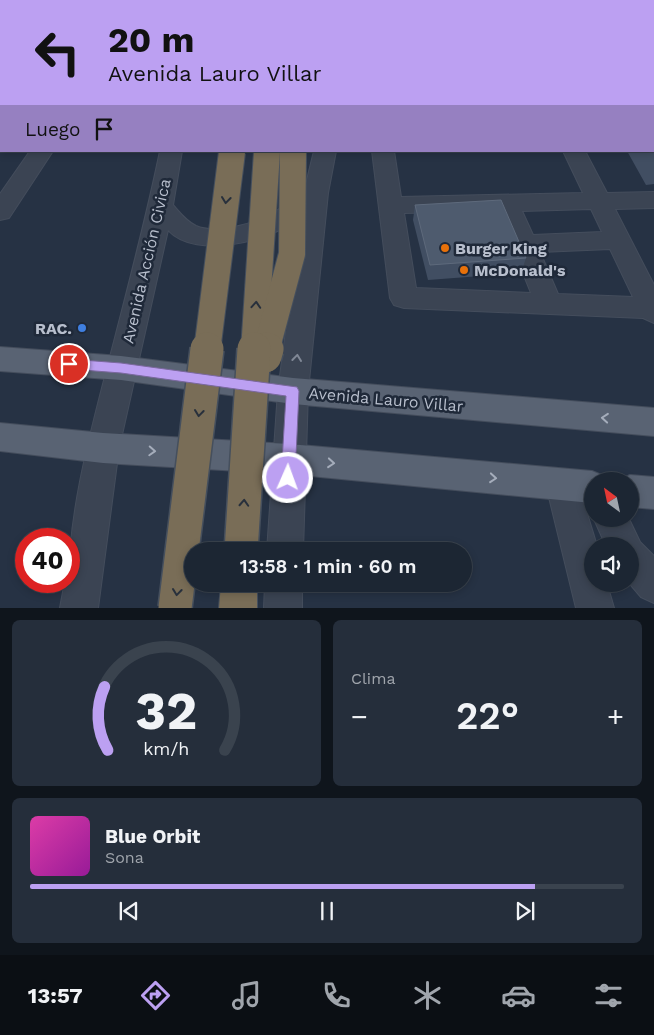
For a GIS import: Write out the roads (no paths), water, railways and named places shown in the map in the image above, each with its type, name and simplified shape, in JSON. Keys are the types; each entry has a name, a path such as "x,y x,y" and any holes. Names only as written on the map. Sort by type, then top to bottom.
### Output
{"highway":[{"path":"175,608 232,152"},
{"path":"242,542 266,152"},
{"path":"249,416 292,254 293,152"},
{"path":"238,608 239,592"}],"main road":[{"name":"Avenida Lauro Villar","path":"0,359 121,368 292,391 654,422"},
{"path":"0,437 103,448 289,459 578,486"},
{"path":"639,492 654,493"}],"street":[{"path":"0,212 41,152"},
{"name":"Avenida Acción Civica","path":"79,608 103,448 161,206 171,152"},
{"path":"285,542 292,391 316,193 325,152"},
{"path":"383,152 404,298 654,310 574,152"},
{"path":"161,206 180,227 195,234 229,236 256,231 274,223 316,193"},
{"path":"390,205 654,200"},
{"path":"507,203 549,304"},
{"path":"524,244 619,240"},
{"path":"578,486 595,608"},
{"path":"639,566 654,584"},
{"path":"283,608 284,592"}],"place":[{"name":"Burger King","path":"445,248"},
{"name":"McDonald's","path":"464,270"},
{"name":"RAC.","path":"82,328"}]}
